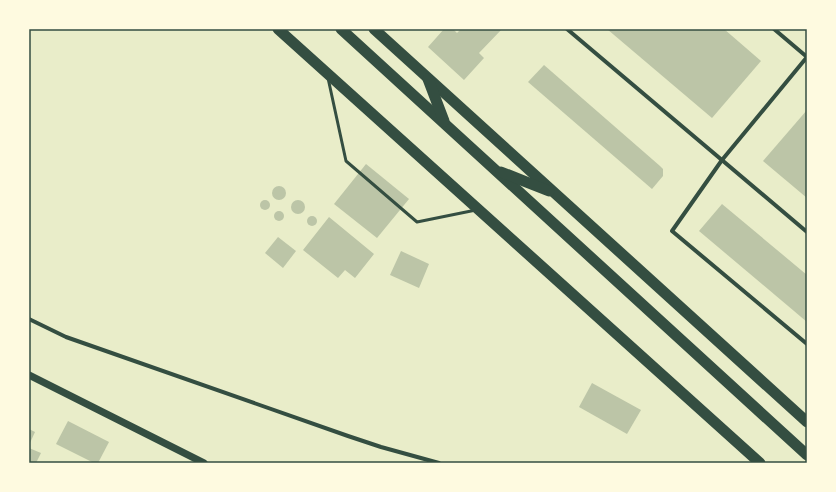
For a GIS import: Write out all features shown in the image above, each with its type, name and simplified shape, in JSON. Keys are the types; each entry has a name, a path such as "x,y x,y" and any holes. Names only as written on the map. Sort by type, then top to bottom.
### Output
{"highway":[{"path":"278,29 760,463"},
{"path":"341,29 807,455"},
{"path":"374,29 807,422"},
{"path":"427,77 445,124"},
{"path":"496,170 555,193"}],"street":[{"path":"567,29 807,232"},
{"path":"776,30 807,57 722,160 672,231 807,344"},
{"path":"29,319 66,337 354,438 439,463"},
{"path":"29,375 204,463"}],"lane":[{"path":"327,74 346,161 417,222 479,209"}],"building":[{"path":"444,29 453,29 457,33 461,29 502,29 479,53 484,58 464,80 428,47"},
{"path":"607,29 724,29 761,61 712,118"},
{"path":"544,65 663,169 663,176 652,189 528,82"},
{"path":"807,110 807,198 763,161"},
{"path":"366,164 409,199 377,238 334,204"},
{"path":"276,186 282,186 286,190 286,196 282,200 276,200 272,196 272,190"},
{"path":"263,200 267,200 269,201 269,209 263,210 260,207 260,203"},
{"path":"295,200 301,200 305,204 305,210 301,214 295,214 291,210 291,204"},
{"path":"722,204 807,275 807,322 699,231"},
{"path":"277,211 281,211 283,212 283,220 277,221 274,218 274,214"},
{"path":"310,216 314,216 316,217 316,225 310,226 307,223 307,219"},
{"path":"329,217 374,254 355,278 345,270 338,278 303,250"},
{"path":"278,237 296,251 283,268 265,253"},
{"path":"401,251 429,264 419,288 390,275"},
{"path":"592,383 641,410 627,434 579,407"},
{"path":"68,421 109,442 98,463 94,463 56,444"},
{"path":"29,429 35,432 29,445"},
{"path":"29,448 41,453 36,463 29,463"}]}
